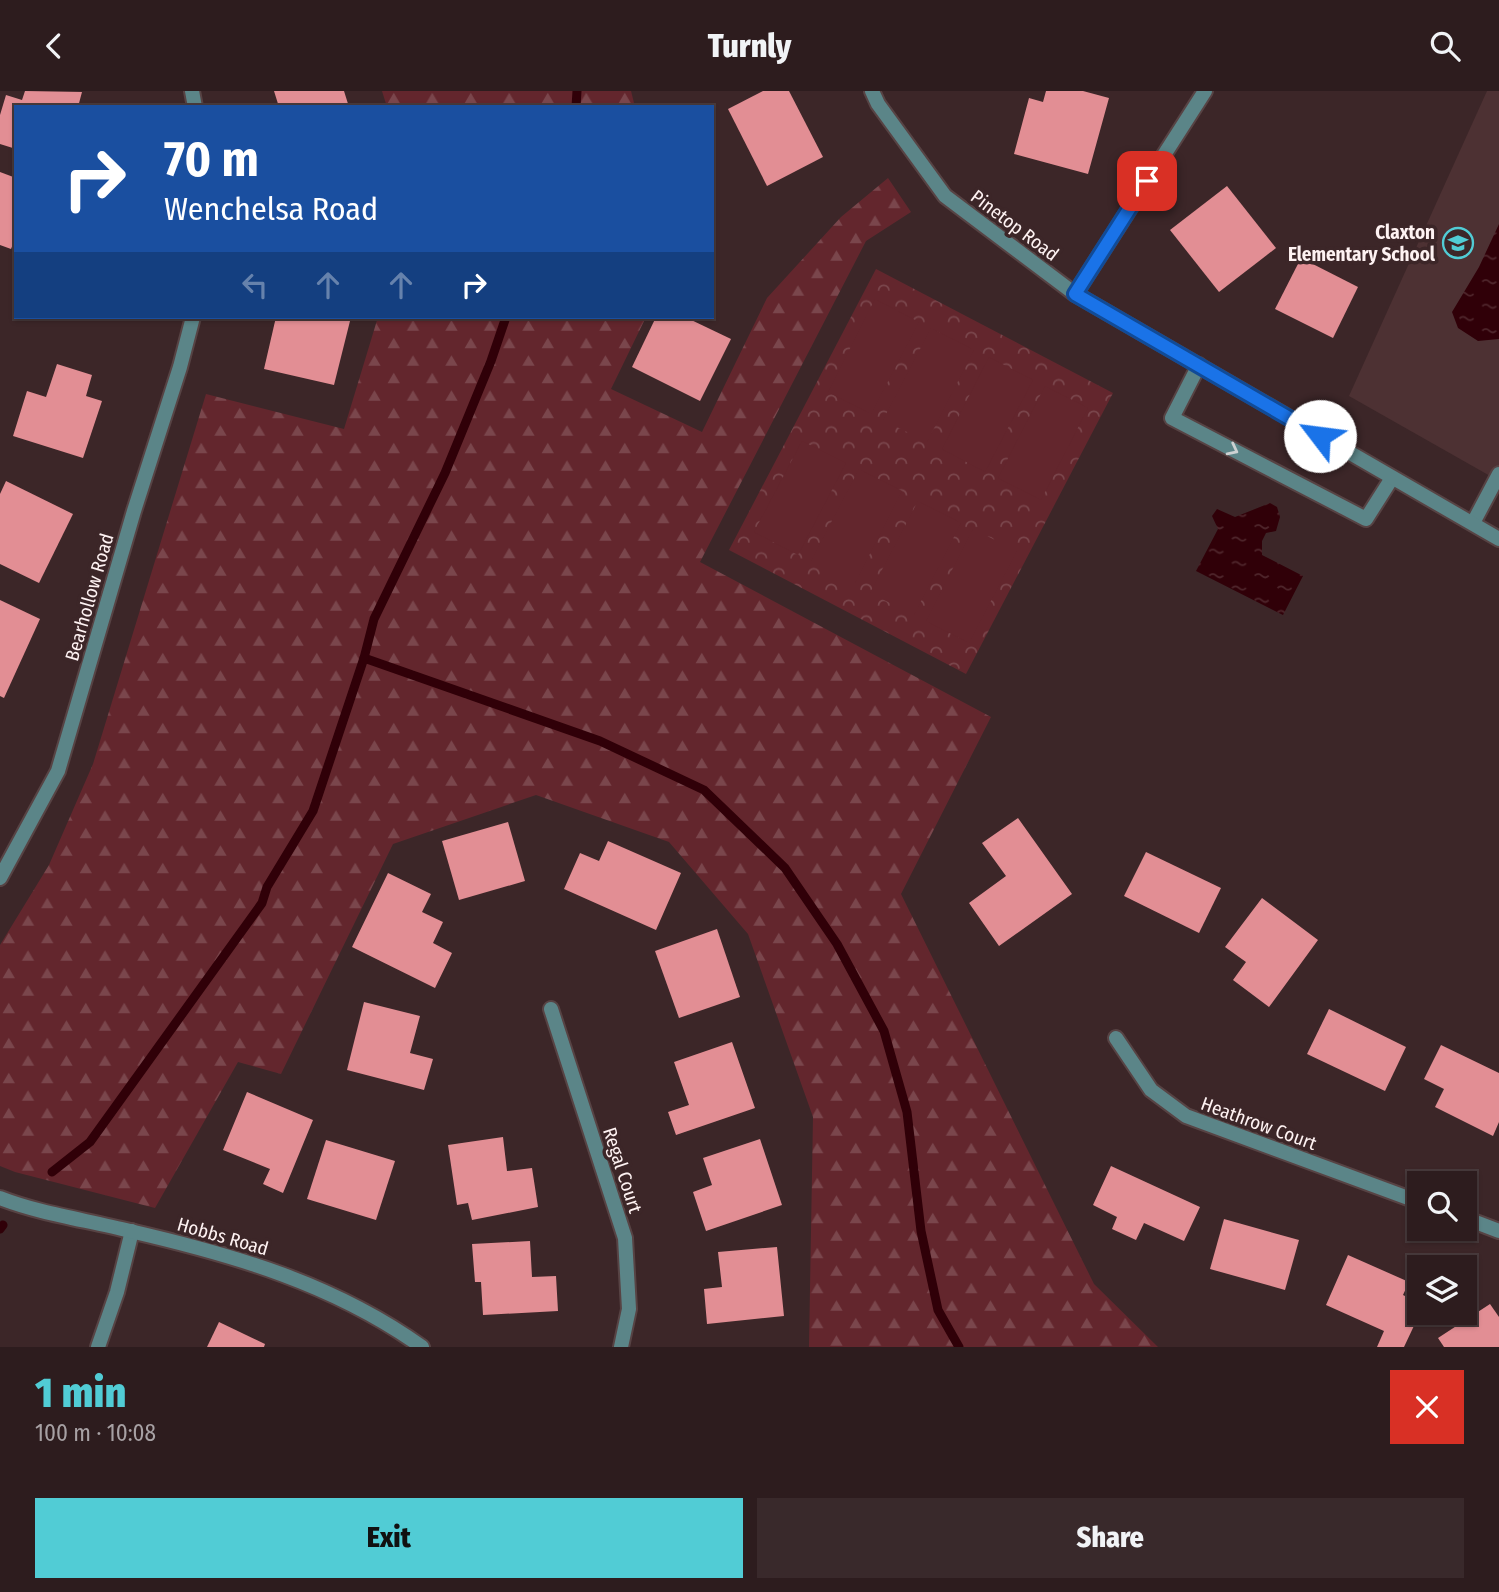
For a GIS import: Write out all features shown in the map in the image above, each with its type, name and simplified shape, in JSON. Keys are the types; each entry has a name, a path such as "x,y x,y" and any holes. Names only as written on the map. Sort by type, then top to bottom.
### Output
{"street":[{"name":"Pinetop Road","path":"872,91 878,104 945,195 1075,294 1499,538"},
{"path":"1075,294 1205,91"},
{"name":"Bearhollow Road","path":"0,878 58,771 192,319"},
{"path":"1199,366 1172,418 1366,519 1392,478"},
{"path":"1473,523 1499,474"},
{"name":"Regal Court","path":"551,1009 625,1238 629,1309 621,1347"},
{"name":"Heathrow Court","path":"1116,1038 1151,1090 1186,1116 1407,1198"},
{"name":"Hobbs Road","path":"0,1198 234,1257 289,1276 336,1297 403,1333 422,1347"},
{"path":"1477,1223 1499,1231"},
{"path":"98,1347 117,1292 132,1231"}],"shaded area":[{"name":"Claxton Elementary School","path":"1487,91 1499,91 1499,481 1349,396"}],"green space":[{"path":"382,91 631,91 634,105 386,105"},
{"path":"888,178 911,212 866,241 700,562 991,717 901,894 1094,1284 1158,1347 809,1347 813,1117 748,934 669,842 536,795 393,844 281,1074 238,1062 155,1208 0,1166 0,945 49,865 93,764 206,394 344,429 377,319 645,319 611,389 702,432 767,298 841,217"},
{"path":"876,269 1113,393 966,674 729,550"},
{"path":"875,299 919,322 871,414 828,392"},
{"path":"931,328 974,350 927,442 883,420"},
{"path":"989,357 1033,380 985,472 942,449"},
{"path":"1045,386 1088,408 1041,500 998,478"},
{"path":"802,441 846,463 798,555 754,532"},
{"path":"859,469 902,491 855,583 811,561"},
{"path":"918,501 961,523 914,615 870,593"},
{"path":"973,529 1017,551 969,643 926,621"}],"water":[{"path":"1499,224 1499,339 1478,341 1458,328 1452,312 1479,267"},
{"path":"1270,503 1277,507 1280,517 1276,531 1266,533 1262,541 1262,555 1303,576 1283,615 1196,571 1218,529 1212,516 1217,509 1235,517"}],"building":[{"path":"25,91 82,92 79,105 14,105 14,148 0,144 0,115 6,95 22,100"},
{"path":"274,91 344,91 348,105 278,105"},
{"path":"763,91 789,91 823,157 767,186 728,109"},
{"path":"1046,91 1083,91 1109,98 1088,174 1014,154 1029,98 1043,102"},
{"path":"0,172 14,177 14,242 11,249 0,245"},
{"path":"1227,186 1276,248 1219,292 1170,230"},
{"path":"1301,258 1358,287 1333,338 1275,309"},
{"path":"276,319 350,319 334,385 264,369"},
{"path":"655,319 689,319 731,339 700,401 632,367"},
{"path":"57,364 92,375 86,396 102,401 83,458 13,436 27,391 46,397"},
{"path":"6,481 73,514 39,583 0,564 0,494"},
{"path":"0,600 40,619 4,698 0,696"},
{"path":"1018,818 1072,894 999,946 969,903 1006,876 982,843"},
{"path":"508,822 525,881 459,900 442,841"},
{"path":"608,841 681,873 656,930 564,889 580,853 599,861"},
{"path":"1146,852 1221,888 1199,933 1124,896"},
{"path":"388,873 431,894 422,912 443,922 433,943 452,953 435,988 352,947"},
{"path":"1262,898 1318,940 1269,1007 1233,980 1246,962 1225,947"},
{"path":"717,929 740,997 679,1018 655,951"},
{"path":"364,1002 420,1016 410,1053 433,1059 424,1090 347,1070"},
{"path":"1329,1009 1406,1047 1385,1091 1307,1054"},
{"path":"732,1042 755,1108 676,1135 668,1112 689,1105 674,1062"},
{"path":"1441,1045 1499,1073 1499,1122 1493,1136 1435,1107 1444,1089 1424,1079"},
{"path":"247,1092 313,1120 283,1193 263,1184 270,1169 223,1150"},
{"path":"503,1137 507,1171 532,1168 538,1207 472,1220 468,1203 457,1205 448,1145"},
{"path":"760,1139 782,1205 706,1231 693,1192 712,1185 703,1158"},
{"path":"326,1140 395,1161 376,1220 307,1199"},
{"path":"1111,1166 1200,1207 1184,1241 1144,1223 1136,1240 1112,1229 1117,1217 1093,1205"},
{"path":"1224,1219 1299,1240 1285,1290 1210,1269"},
{"path":"530,1241 532,1277 556,1276 558,1311 483,1315 481,1282 475,1282 472,1244"},
{"path":"777,1247 784,1316 707,1324 704,1289 722,1287 718,1252"},
{"path":"1348,1255 1407,1281 1403,1295 1407,1297 1407,1325 1414,1325 1404,1347 1377,1347 1384,1331 1326,1305"},
{"path":"1490,1304 1499,1317 1499,1347 1444,1347 1438,1338 1458,1325 1477,1325 1477,1312"},
{"path":"219,1322 265,1344 264,1347 207,1347"}],"waterway":[{"path":"576,105 577,91"},
{"path":"52,1172 90,1142 262,903 267,887 313,811 364,658 374,619 445,473 505,319"},
{"path":"364,658 600,741 704,790 785,868 837,944 884,1031 907,1112 921,1231 938,1310 959,1347"},
{"path":"0,1229 3,1225"}],"place":[{"name":"Claxton Elementary School","path":"1458,243"}],"route":[{"path":"1147,181 1075,294 1320,436"}]}
